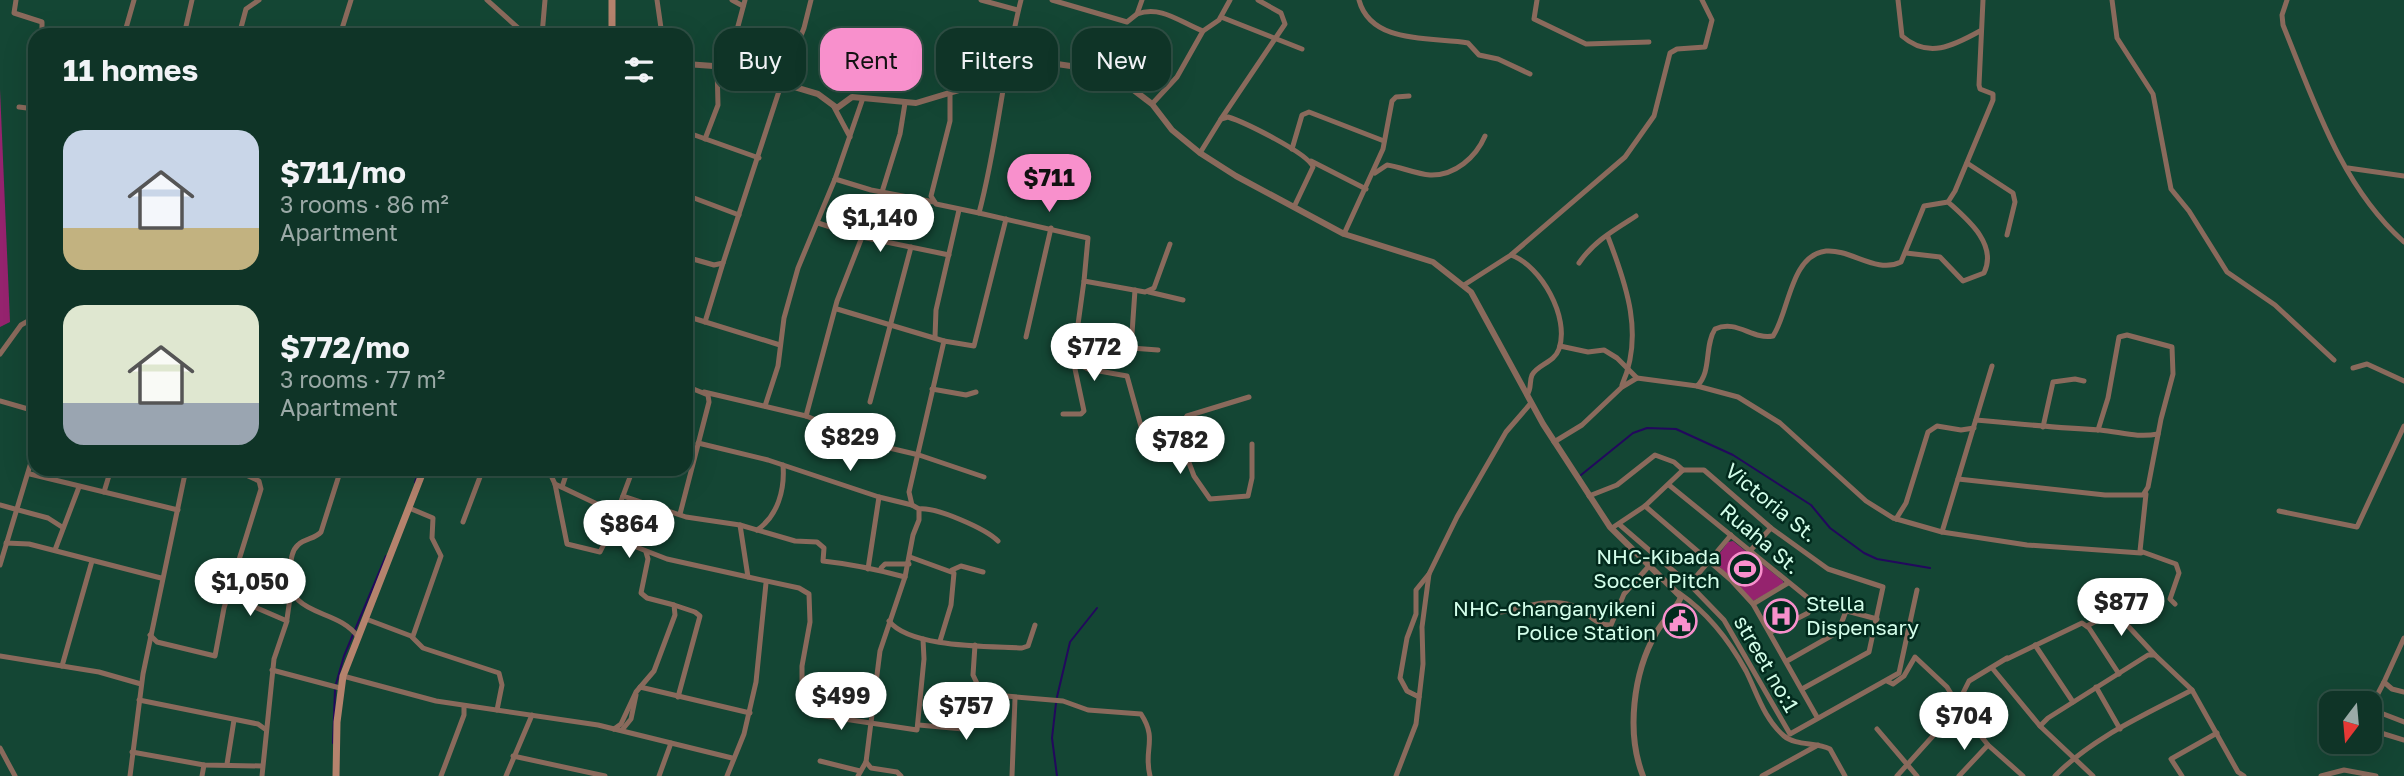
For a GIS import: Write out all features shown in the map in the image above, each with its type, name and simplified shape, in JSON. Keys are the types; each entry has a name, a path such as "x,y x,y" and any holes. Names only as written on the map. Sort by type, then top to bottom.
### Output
{"main road":[{"path":"612,0 612,28"},
{"path":"337,776 340,688 343,676 420,476"}],"street":[{"path":"16,0 14,13 42,22 42,28"},
{"path":"126,28 134,0"},
{"path":"186,28 192,0"},
{"path":"241,28 249,0"},
{"path":"246,9 259,0"},
{"path":"342,28 351,0"},
{"path":"486,0 518,28"},
{"path":"543,28 545,0"},
{"path":"657,0 661,28"},
{"path":"735,0 744,3 737,28"},
{"path":"804,28 811,0"},
{"path":"981,0 1018,10"},
{"path":"1014,28 1021,0"},
{"path":"1052,0 1076,3 1127,22 1137,14 1148,11 1171,15 1203,31"},
{"path":"1137,14 1142,0"},
{"path":"1152,104 1177,77 1203,31 1221,17 1230,0"},
{"path":"1200,153 1228,104 1276,40 1285,20 1280,13 1258,0"},
{"path":"1359,0 1366,16 1385,28 1426,41 1468,43 1479,55 1498,59 1530,74"},
{"path":"1537,0 1532,18 1578,41 1588,44 1649,42"},
{"path":"1464,285 1511,255 1550,219 1580,198 1635,146 1654,116 1670,53 1677,49 1705,47 1712,20 1702,0"},
{"path":"1898,0 1902,36 1918,48 1935,50 1980,31"},
{"path":"1948,202 1994,96 1980,89 1979,85 1983,0"},
{"path":"2112,0 2117,37 2153,94 2171,189 2189,211 2227,272 2275,305 2334,360"},
{"path":"2287,0 2282,15 2283,25 2310,99 2348,168 2387,228 2404,242"},
{"path":"1221,17 1302,49"},
{"path":"693,64 714,66"},
{"path":"1058,64 1091,69 1119,80 1152,104 1172,130 1200,153 1344,234 1423,258 1464,285 1479,304 1554,442 1612,528 1649,566 1715,624 1744,667 1766,714 1782,734 1790,740 1830,749 1845,776"},
{"path":"705,139 718,105 718,91"},
{"path":"705,322 779,91"},
{"path":"802,91 823,97 834,107 850,137"},
{"path":"834,107 840,108 852,97 905,103 959,91"},
{"path":"979,213 1001,114 1003,91"},
{"path":"934,202 931,196 950,121 950,94"},
{"path":"1344,234 1373,174 1384,141 1392,101 1409,96"},
{"path":"765,406 778,366 780,345 798,268 835,179 863,98"},
{"path":"882,192 900,134 905,103"},
{"path":"19,107 28,108"},
{"path":"1292,149 1305,112 1313,112 1384,141"},
{"path":"1221,119 1233,118 1366,188"},
{"path":"693,135 759,158"},
{"path":"1373,174 1387,165 1429,175 1445,172 1478,152 1485,136"},
{"path":"1294,207 1313,171 1311,161"},
{"path":"1967,163 2013,192 2015,202 2007,235"},
{"path":"2348,168 2404,176"},
{"path":"835,179 1088,238 1084,281 1076,321 1076,369 1084,411 1081,414 1063,414"},
{"path":"693,198 739,215"},
{"path":"1697,386 1703,381 1715,329 1730,325 1765,337 1773,336 1796,276 1818,254 1830,251 1887,265 1899,264 1924,206 1948,202"},
{"path":"1906,253 1940,257 1963,281 1984,273 1987,261 1979,231 1948,202"},
{"path":"935,337 936,310 959,210"},
{"path":"1579,262 1594,243 1608,237 1636,216"},
{"path":"837,309 891,327 974,346 1006,219"},
{"path":"818,223 862,237 949,255"},
{"path":"1026,337 1051,228"},
{"path":"806,416 837,301 862,237"},
{"path":"1608,237 1633,316 1634,352 1622,387"},
{"path":"1149,292 1154,288 1170,244"},
{"path":"870,402 911,247"},
{"path":"1511,255 1530,265 1560,313 1560,346 1553,359 1532,375 1532,387 1527,395"},
{"path":"693,259 715,265 723,263"},
{"path":"1084,281 1183,300"},
{"path":"1135,290 1131,348 1158,350"},
{"path":"693,318 780,345"},
{"path":"0,354 21,325 28,321"},
{"path":"2098,430 2108,398 2118,339 2127,335 2169,345 2174,350 2173,373 2156,436 2139,545 2141,553"},
{"path":"912,505 909,492 944,341"},
{"path":"1560,346 1588,352 1604,350 1617,358 1637,378 1697,386 1730,394 1752,405 1786,427 1866,501 1896,519 1942,532 2027,545 2141,553 2176,565 2179,573 2171,599 2175,604"},
{"path":"1077,364 1088,369 1127,376 1138,417 1148,441 1167,445 1180,439"},
{"path":"2353,368 2367,364 2404,381"},
{"path":"1942,532 1992,366"},
{"path":"1554,442 1582,425 1622,387 1637,378"},
{"path":"2043,428 2053,383 2075,379 2084,381"},
{"path":"693,388 806,416 881,446 919,455 984,477"},
{"path":"932,389 966,395 976,392"},
{"path":"693,463 709,402 708,395 704,392"},
{"path":"1249,397 1183,419 1180,439 1197,483 1210,499 1248,496 1252,478 1252,444"},
{"path":"0,401 28,409"},
{"path":"1396,776 1416,724 1423,658 1422,627 1429,574 1461,510 1503,438 1531,403"},
{"path":"1976,420 2156,436"},
{"path":"1896,519 1906,503 1928,432 1937,426 1961,430 1974,428"},
{"path":"2278,511 2357,527 2404,426"},
{"path":"698,443 783,465 919,509 931,509 989,532 998,541"},
{"name":"Victoria St.","path":"1589,496 1617,485 1655,455 1674,462 1684,470 1696,468 1709,473 1771,528 1828,569 1883,587 1877,619"},
{"path":"757,530 769,521 777,506 783,465"},
{"path":"1612,528 1645,506 1684,470"},
{"path":"0,565 16,508 29,476"},
{"path":"38,476 178,510"},
{"path":"104,492 109,476"},
{"path":"130,776 141,684 161,578 185,476"},
{"path":"150,635 157,642 215,656 229,593 261,489 259,481 248,476"},
{"path":"262,776 272,670 288,615 294,550 299,544 321,532 339,476"},
{"path":"463,522 482,476"},
{"path":"551,476 567,544 600,552 630,476"},
{"path":"562,487 566,476"},
{"path":"680,514 690,476"},
{"path":"1958,479 2105,495 2134,497 2146,493"},
{"path":"555,484 614,512"},
{"name":"Ruaha St.","path":"1670,485 1813,602 1877,619"},
{"path":"55,550 79,486"},
{"path":"623,496 680,514 740,525 795,541 817,542 824,548 823,561 867,569 909,564"},
{"path":"867,569 879,497"},
{"path":"0,505 56,521 62,527"},
{"path":"1645,506 1710,561 1754,604 1817,718"},
{"path":"409,508 433,518 432,538 441,556 413,636"},
{"path":"820,761 859,773 866,762 880,650 909,564 919,509"},
{"path":"740,525 748,577"},
{"name":"street no:1","path":"1620,525 1710,604 1735,636 1786,731 1792,733 1887,681 1893,684 1901,679 1915,657 1947,687 1955,700"},
{"path":"1749,552 1771,528"},
{"path":"1689,585 1731,535"},
{"path":"607,536 646,552 716,572 799,588 809,594 810,615 802,666 802,704 813,716 872,724 963,729 970,700 978,690"},
{"path":"9,540 161,578"},
{"path":"646,552 648,559 641,593 647,598 695,611 700,616 678,696"},
{"path":"870,557 881,567 905,577"},
{"path":"910,557 952,570 961,566 983,572"},
{"path":"62,666 92,561"},
{"path":"1501,612 1531,605 1566,603 1598,622 1611,625 1624,594 1649,566"},
{"path":"940,641 952,595 952,570"},
{"path":"1419,697 1407,691 1400,678 1407,638 1416,614 1414,596 1421,581 1429,574"},
{"path":"727,776 750,713 761,650 766,583"},
{"path":"1754,604 1788,583"},
{"path":"1887,681 1900,671 1917,590"},
{"path":"291,591 303,605 339,619 358,637"},
{"path":"229,593 234,598 288,615"},
{"path":"1643,776 1634,724 1637,688 1653,639 1680,601 1679,593"},
{"path":"1771,632 1808,613 1813,602"},
{"path":"288,615 303,605"},
{"path":"614,729 624,720 638,690 657,666 675,615 674,605"},
{"path":"1787,661 1838,632 1846,611"},
{"path":"2087,626 2114,611 2192,690 2238,772 2244,776"},
{"path":"366,619 411,636 423,648 499,673 502,685 497,710"},
{"path":"1802,689 1869,652 1877,619"},
{"path":"2023,776 1988,746 1955,700 1962,695 1969,681 1993,669 2007,657 2081,623 2087,626 2119,674"},
{"path":"888,624 923,639 1022,648 1028,646 1035,625"},
{"path":"2380,691 2404,638"},
{"path":"918,727 924,659 923,639"},
{"path":"975,645 972,668 978,690 982,694 1063,701 1088,710 1139,713 1151,736 1148,752 1150,776"},
{"path":"2035,645 2073,702"},
{"path":"2040,726 2096,687 2148,655 2155,655"},
{"path":"0,656 62,666 141,684"},
{"path":"1993,669 2040,726 2093,776"},
{"path":"272,670 340,688"},
{"path":"343,676 464,706 614,729 732,758"},
{"path":"2384,682 2392,689 2404,692"},
{"path":"2096,687 2120,729"},
{"path":"638,690 678,696 750,713"},
{"path":"621,731 631,719 638,690"},
{"path":"2055,776 2072,758 2192,690"},
{"path":"1013,776 1015,698"},
{"path":"139,700 258,724 265,729"},
{"path":"441,776 464,715 464,706"},
{"path":"1897,776 1950,717 1962,712"},
{"path":"506,776 532,715"},
{"path":"2382,715 2404,722"},
{"path":"227,764 234,720"},
{"path":"1877,729 1917,776"},
{"path":"2182,776 2171,759 2217,733"},
{"path":"2382,733 2404,740"},
{"path":"659,776 671,743"},
{"path":"1762,776 1818,745"},
{"path":"1959,776 1988,746"},
{"path":"0,748 15,776"},
{"path":"132,752 204,765 262,766"},
{"path":"513,756 604,776"},
{"path":"866,762 871,768 897,772 901,776"},
{"path":"202,776 204,765"},
{"path":"560,776 562,767"},
{"path":"2321,776 2344,770 2376,776"}],"shaded area":[{"path":"0,89 10,322 0,327"},
{"name":"NHC-Kibada Soccer Pitch","path":"1733,541 1784,584 1753,601 1714,561 1728,542"}],"waterway":[{"path":"1581,475 1633,433 1647,428 1676,429 1733,455 1811,505 1830,528 1864,553 1877,559 1930,568"},
{"path":"415,482 417,476"},
{"path":"336,684 344,656 386,556"},
{"path":"1057,697 1070,642 1097,608"},
{"path":"333,743 335,690"},
{"path":"1056,703 1052,738 1057,776"}],"place":[{"name":"NHC-Kibada Soccer Pitch","path":"1745,569"},
{"name":"Stella Dispensary","path":"1781,616"},
{"name":"NHC-Changanyikeni Police Station","path":"1680,621"}]}
